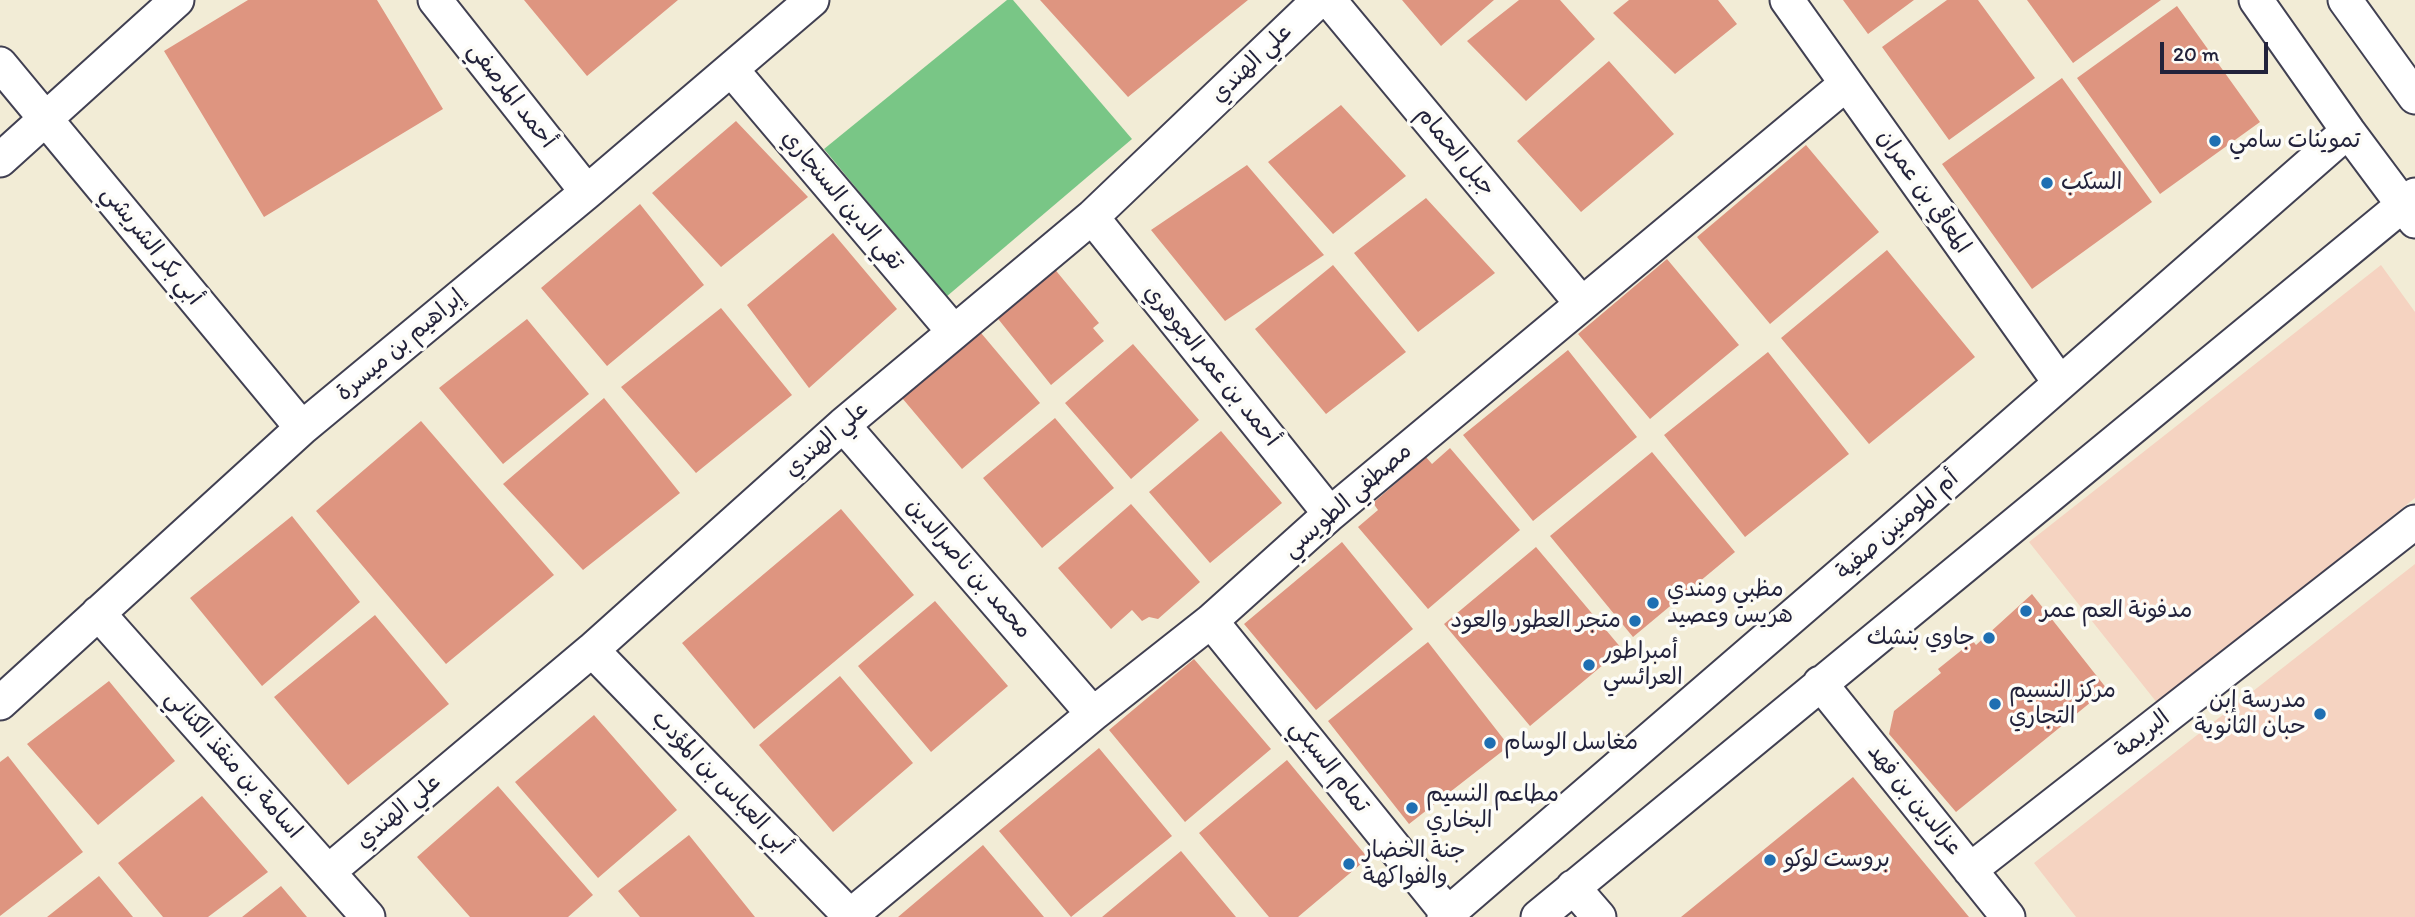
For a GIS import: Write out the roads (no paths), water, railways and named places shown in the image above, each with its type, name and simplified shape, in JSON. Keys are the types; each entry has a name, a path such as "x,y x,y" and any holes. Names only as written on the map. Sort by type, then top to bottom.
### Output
{"street":[{"path":"0,160 177,0"},
{"name":"أحمد المرصفي","path":"435,0 587,192"},
{"name":"إبراهيم بن ميسرة","path":"0,703 302,428 587,192 812,0"},
{"name":"علي الهندي","path":"328,872 592,650 843,425 1092,217 1319,0"},
{"name":"جبل الحمام","path":"1329,0 1582,304"},
{"name":"المعاقي بن عمران","path":"1787,0 2060,383"},
{"path":"1538,917 1820,683 2411,206 2348,131 2256,0"},
{"path":"2345,0 2415,97"},
{"name":"أبي بكر الشريشي","path":"0,64 302,428"},
{"name":"تقي الدين السنجاري","path":"731,69 954,332"},
{"name":"مصطفي الطويسي","path":"850,916 1093,714 1211,621 1330,514 1846,84"},
{"name":"أم المومنين صفية","path":"1446,915 1888,534 2348,131"},
{"name":"أحمد بن عمر الجوهري","path":"1092,217 1330,514"},
{"name":"محمد بن ناصرالدين","path":"843,425 1093,714"},
{"name":"البريمة","path":"1970,870 2415,522"},
{"name":"اسامة بن منقذ الكناني","path":"98,613 368,917"},
{"name":"تمام السبكي","path":"1211,621 1446,915"},
{"name":"أبي العباس بن المؤدب","path":"592,650 850,916"},
{"name":"عزالدين بن فهد","path":"1820,683 2008,917"},
{"path":"1573,887 1599,917"}],"place":[{"name":"تموينات سامي","path":"2215,141"},
{"name":"السكب","path":"2047,183"},
{"name":"مظبي ومندي هريس وعصيد","path":"1653,603"},
{"name":"مدفونة العم عمر","path":"2026,611"},
{"name":"متجر العطور والعود","path":"1635,621"},
{"name":"جاوي بنشك","path":"1989,638"},
{"name":"أمبراطور العرائسي","path":"1589,665"},
{"name":"مركز النسيم التجاري","path":"1995,704"},
{"name":"مدرسة إبن حبان الثانوية","path":"2320,714"},
{"name":"مغاسل الوسام","path":"1490,743"},
{"name":"مطاعم النسيم البخاري","path":"1412,808"},
{"name":"بروست لوكو","path":"1770,860"},
{"name":"جنة الخضار والفواكهة","path":"1349,864"}]}
